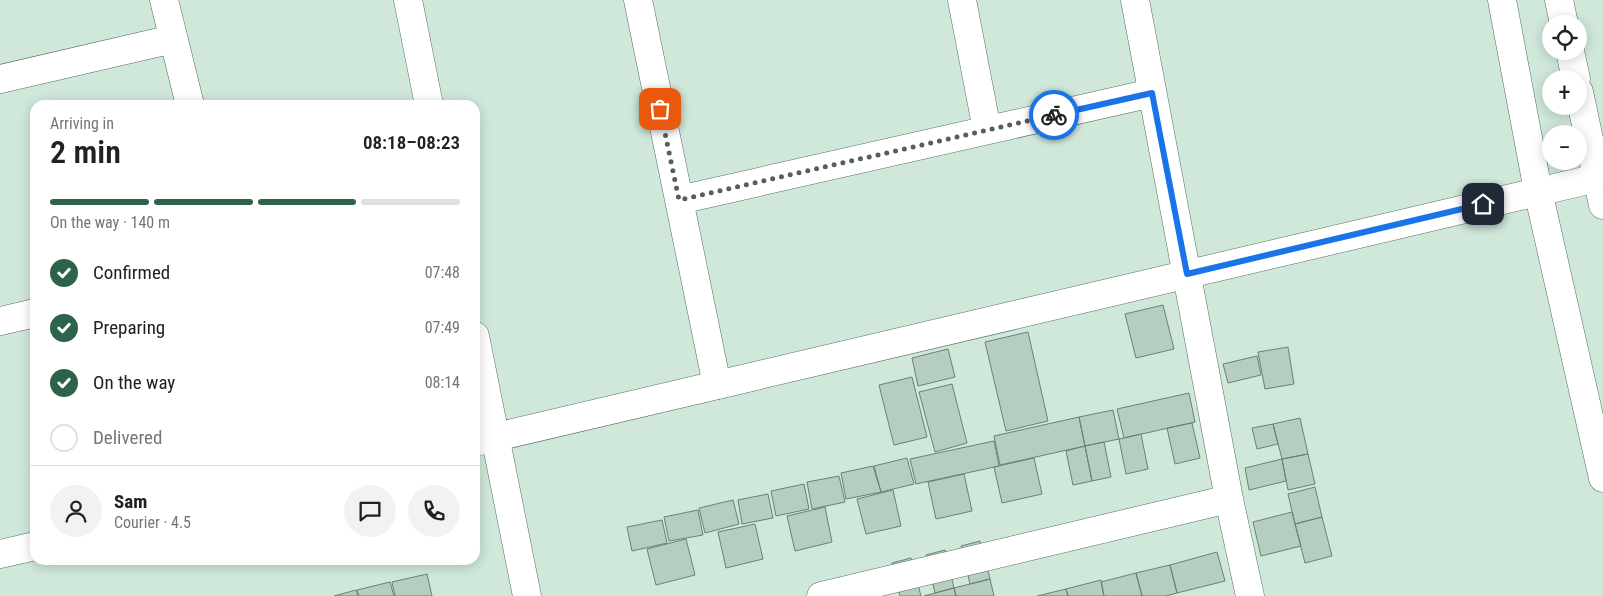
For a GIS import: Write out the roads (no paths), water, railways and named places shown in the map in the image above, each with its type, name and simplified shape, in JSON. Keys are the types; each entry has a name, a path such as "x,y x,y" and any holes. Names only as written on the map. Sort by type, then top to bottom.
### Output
{"street":[{"path":"164,0 189,100"},
{"path":"408,0 428,100"},
{"path":"638,0 717,385"},
{"path":"962,0 987,130"},
{"path":"1135,0 1229,499 1250,596"},
{"path":"1502,0 1538,191 1603,478"},
{"path":"1559,0 1562,15"},
{"path":"0,79 173,39"},
{"path":"679,200 1152,93"},
{"path":"1584,115 1603,205"},
{"path":"485,440 1597,178"},
{"path":"0,321 30,314"},
{"path":"480,388 485,440 527,596"},
{"path":"821,596 1229,499"},
{"path":"0,554 30,547"}]}
